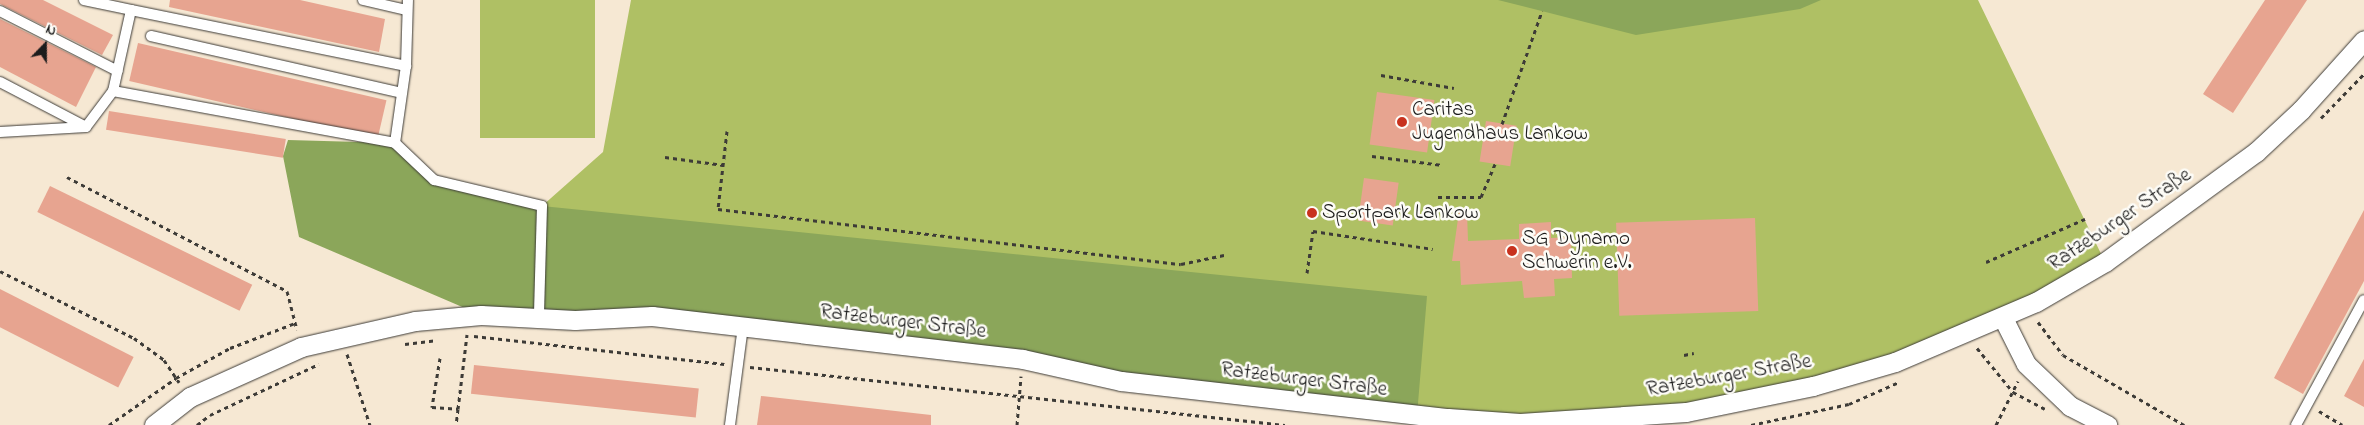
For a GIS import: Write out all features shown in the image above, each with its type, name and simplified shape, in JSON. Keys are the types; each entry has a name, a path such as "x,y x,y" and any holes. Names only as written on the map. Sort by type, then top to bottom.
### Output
{"street":[{"name":"Ratzeburger Straße","path":"154,425 190,397 301,347 415,321 481,315 540,316 575,320 652,316 1023,359 1130,383 1364,411 1520,422 1686,412 1813,386 1895,362 2003,318 2105,262 2256,152 2301,110 2364,40"},
{"path":"2003,318 2026,364 2070,406 2107,425"}],"lane":[{"path":"84,0 406,66"},
{"path":"363,0 407,5 406,66 395,143"},
{"path":"0,132 86,127 113,91 131,10"},
{"path":"0,11 118,72"},
{"path":"151,36 402,93"},
{"path":"0,82 86,127"},
{"path":"113,91 395,143 434,180 542,206 540,316"},
{"path":"2296,425 2364,300"},
{"path":"730,425 743,326"}],"path":[{"path":"1502,124 1542,11"},
{"path":"1381,75 1454,88"},
{"path":"726,131 718,209 1181,264 1224,255"},
{"path":"1372,156 1442,165"},
{"path":"665,157 723,165"},
{"path":"1438,197 1481,196 1495,164"},
{"path":"67,177 287,291 301,347"},
{"path":"1986,262 2085,219"},
{"path":"1307,273 1313,231 1433,249"},
{"path":"0,271 134,338 164,360 190,397"},
{"path":"2038,321 2062,354 2184,425"},
{"path":"110,425 176,378 230,348 295,323"},
{"path":"456,425 467,335"},
{"path":"345,336 346,353 370,425"},
{"path":"1977,348 2013,392 2048,411"},
{"path":"1684,355 1694,353"},
{"path":"440,358 432,407 458,409"},
{"path":"1017,425 1023,359"},
{"path":"1996,425 2026,364"},
{"path":"2307,404 2342,425"}],"green space":[{"path":"480,0 595,0 595,138 480,138"},
{"name":"Sportpark Lankow","path":"631,0 1978,0 2105,262 1895,362 1686,412 1448,418 542,206 603,152"},
{"path":"1498,0 1821,0 1800,9 1636,35"},
{"path":"288,140 395,143 434,180 542,206 1427,296 1417,415 743,326 481,315 299,237 283,156"}],"building":[{"path":"0,0 43,0 113,35 102,55 0,4"},
{"path":"170,0 300,0 385,19 379,52 169,7"},
{"path":"2265,0 2307,0 2233,113 2203,94"},
{"path":"0,19 96,67 76,107 0,67"},
{"path":"138,43 386,100 378,138 129,81"},
{"name":"Caritas Jugendhaus Lankow","path":"1377,92 1434,100 1427,153 1370,144"},
{"path":"109,111 286,139 283,158 106,130"},
{"path":"1486,121 1517,126 1510,166 1480,161"},
{"path":"1364,178 1399,183 1393,225 1358,221"},
{"path":"50,186 252,285 240,311 37,212"},
{"path":"2364,210 2364,281 2303,394 2274,378"},
{"name":"SG Dynamo Schwerin e.V.","path":"1459,212 1467,212 1468,241 1519,239 1519,224 1551,222 1551,238 1571,237 1572,278 1554,279 1555,296 1524,298 1522,281 1461,285 1460,261 1452,261"},
{"path":"1755,218 1758,311 1619,316 1616,223"},
{"path":"0,289 134,357 118,387 0,327"},
{"path":"2364,359 2364,407 2344,396"},
{"path":"474,365 699,389 696,417 471,394"},
{"path":"761,396 931,415 931,425 757,425"}],"place":[{"name":"Caritas Jugendhaus Lankow","path":"1402,122"},
{"name":"Sportpark Lankow","path":"1312,213"},
{"name":"SG Dynamo Schwerin e.V.","path":"1512,251"}]}
